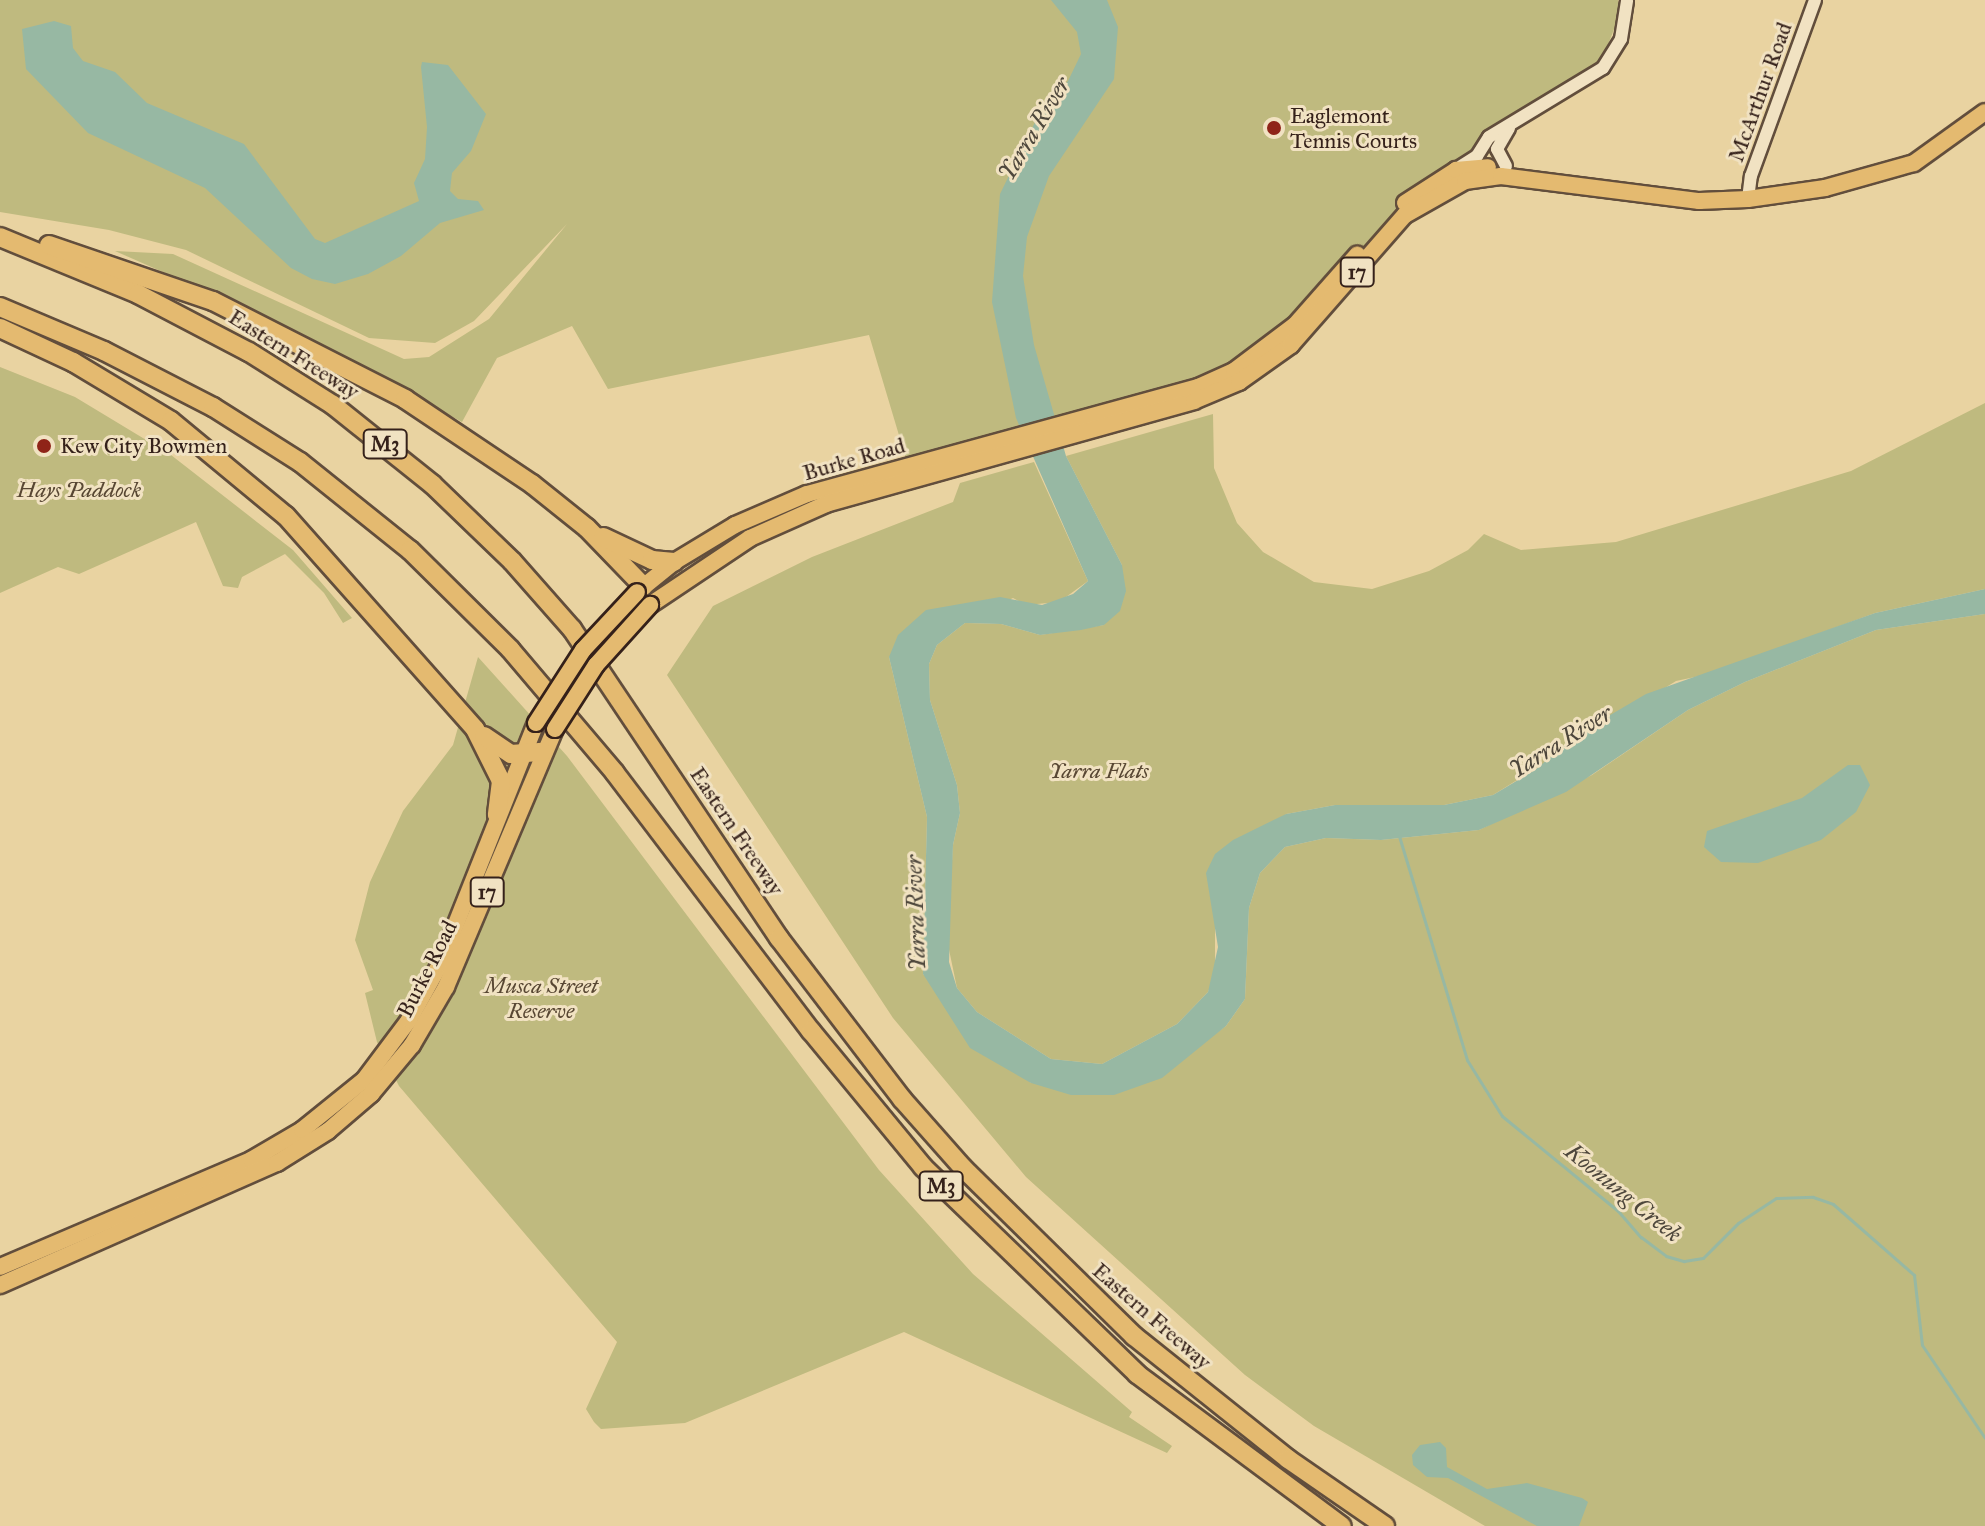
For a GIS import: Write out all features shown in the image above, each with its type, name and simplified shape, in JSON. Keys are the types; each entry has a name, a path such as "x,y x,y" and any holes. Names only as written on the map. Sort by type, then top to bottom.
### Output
{"highway":[{"path":"0,234 65,249 213,301 347,366 453,428 587,528 652,560 674,562"},
{"name":"Eastern Freeway","path":"0,234 138,294 249,352 333,405 432,484 512,561 572,629 779,938 902,1099 963,1168 1134,1336 1288,1459 1385,1526"},
{"name":"M3","path":"0,307 104,351 213,407 311,470 410,550 510,649 615,773 802,1020 923,1167 1137,1374 1342,1526"},
{"path":"0,328 104,379 202,443 306,536 435,679 475,729 501,781 497,815"},
{"path":"587,528 646,596"},
{"path":"475,729 521,757 543,752"}],"main road":[{"name":"17","path":"936,465 1135,411 1194,401 1265,366 1316,320 1405,215 1436,194 1465,181 1501,176 1699,201 1748,199 1825,188 1914,163 1985,112"},
{"name":"17","path":"1135,411 1198,387 1273,345 1413,195 1456,170 1506,166 1572,177 1591,186"},
{"name":"Burke Road","path":"0,1267 99,1234 249,1177 321,1123 416,1024 461,955 543,752 596,665 674,562 735,525 807,494 936,465"},
{"name":"Burke Road","path":"416,1024 521,757 561,680 646,596 750,538 826,504 936,465"},
{"path":"735,525 750,538"},
{"name":"Burke Road","path":"0,1285 99,1234"}],"street":[{"path":"1456,170 1474,160 1489,137 1603,68 1621,39 1627,0"},
{"name":"McArthur Road","path":"1748,199 1751,176 1815,0"},
{"path":"1506,166 1497,149 1511,126"}],"green space":[{"path":"0,0 1618,0 1620,14 1600,65 1485,135 1461,170 1406,201 1282,336 1224,376 910,472 869,335 608,389 572,326 497,358 462,422 299,332 115,251 173,254 404,359 429,357 489,319 567,224 474,321 435,343 369,338 186,250 109,230 0,212"},
{"name":"Hays Paddock","path":"0,367 75,397 171,455 293,550 352,618 343,623 324,593 285,554 242,577 238,588 223,586 196,522 79,574 58,567 0,593"},
{"name":"Yarra Flats","path":"1985,403 1985,589 1875,613 1709,674 1676,681 1493,795 1444,805 1335,805 1286,814 1215,920 1215,974 1208,992 1177,1024 1102,1064 1051,1059 977,1012 957,988 947,940 953,845 960,813 957,785 930,700 929,664 937,645 965,623 1001,624 1040,635 1104,625 1122,565 1066,456 1213,414 1214,468 1237,523 1263,552 1314,582 1372,589 1429,571 1468,550 1484,534 1521,550 1616,542 1851,471"},
{"path":"1034,462 1088,581 1059,602 1026,605 1013,598 889,657 927,817 923,974 1031,1083 1167,1069 1226,1026 1245,999 1249,908 1260,873 1285,847 1326,838 1381,840 1479,830 1592,775 1688,710 1745,682 1876,630 1985,614 1985,1526 1485,1526 1314,1426 1245,1375 1026,1177 893,1018 667,675 713,606 812,557 953,502 960,483"},
{"name":"Musca Street Reserve","path":"478,657 567,756 879,1170 973,1274 1132,1412 1129,1417 1172,1446 1167,1453 904,1332 685,1423 601,1429 594,1422 586,1409 617,1342 399,1086 377,1042 365,993 373,990 355,940 370,882 403,811 453,745"}],"water":[{"name":"Yarra River","path":"1051,0 1107,0 1118,27 1114,79 1049,176 1027,237 1023,276 1034,345 1066,456 1122,565 1126,591 1120,611 1104,625 1081,630 1040,635 1001,624 965,623 937,645 929,664 930,700 957,785 960,813 953,845 949,962 957,988 977,1012 1051,1059 1102,1064 1177,1024 1208,992 1218,947 1206,873 1215,854 1233,840 1286,814 1335,805 1444,805 1493,795 1535,770 1578,734 1646,694 1875,613 1985,589 1985,614 1876,630 1745,682 1688,710 1566,792 1479,830 1381,840 1326,838 1285,847 1260,873 1249,908 1245,999 1226,1026 1162,1078 1114,1095 1071,1095 1031,1083 970,1048 923,974 927,817 889,657 898,635 926,610 1000,597 1042,605 1073,594 1088,581 1016,418 992,302 1000,194 1039,114 1068,81 1081,54 1077,32"},
{"path":"54,21 71,26 73,48 83,61 115,72 147,103 244,144 315,239 325,243 419,201 414,183 425,159 427,127 422,62 448,65 486,114 471,151 452,173 450,191 458,199 478,201 484,210 440,223 401,256 368,274 335,284 312,279 291,268 205,188 88,133 26,69 22,29"},
{"path":"1848,765 1860,765 1870,785 1856,812 1821,840 1758,863 1721,862 1704,847 1707,831 1802,798"},
{"path":"1440,1442 1446,1448 1447,1467 1487,1489 1527,1483 1582,1498 1588,1502 1579,1526 1537,1526 1448,1478 1427,1477 1413,1465 1412,1455 1420,1445"}],"waterway":[{"name":"Koonung Creek","path":"1399,836 1467,1060 1502,1116 1618,1211 1641,1237 1666,1256 1684,1261 1703,1258 1738,1223 1776,1198 1813,1197 1833,1204 1914,1275 1922,1345 1985,1438"}],"place":[{"name":"Eaglemont Tennis Courts","path":"1274,128"},
{"name":"Kew City Bowmen","path":"44,446"}]}
